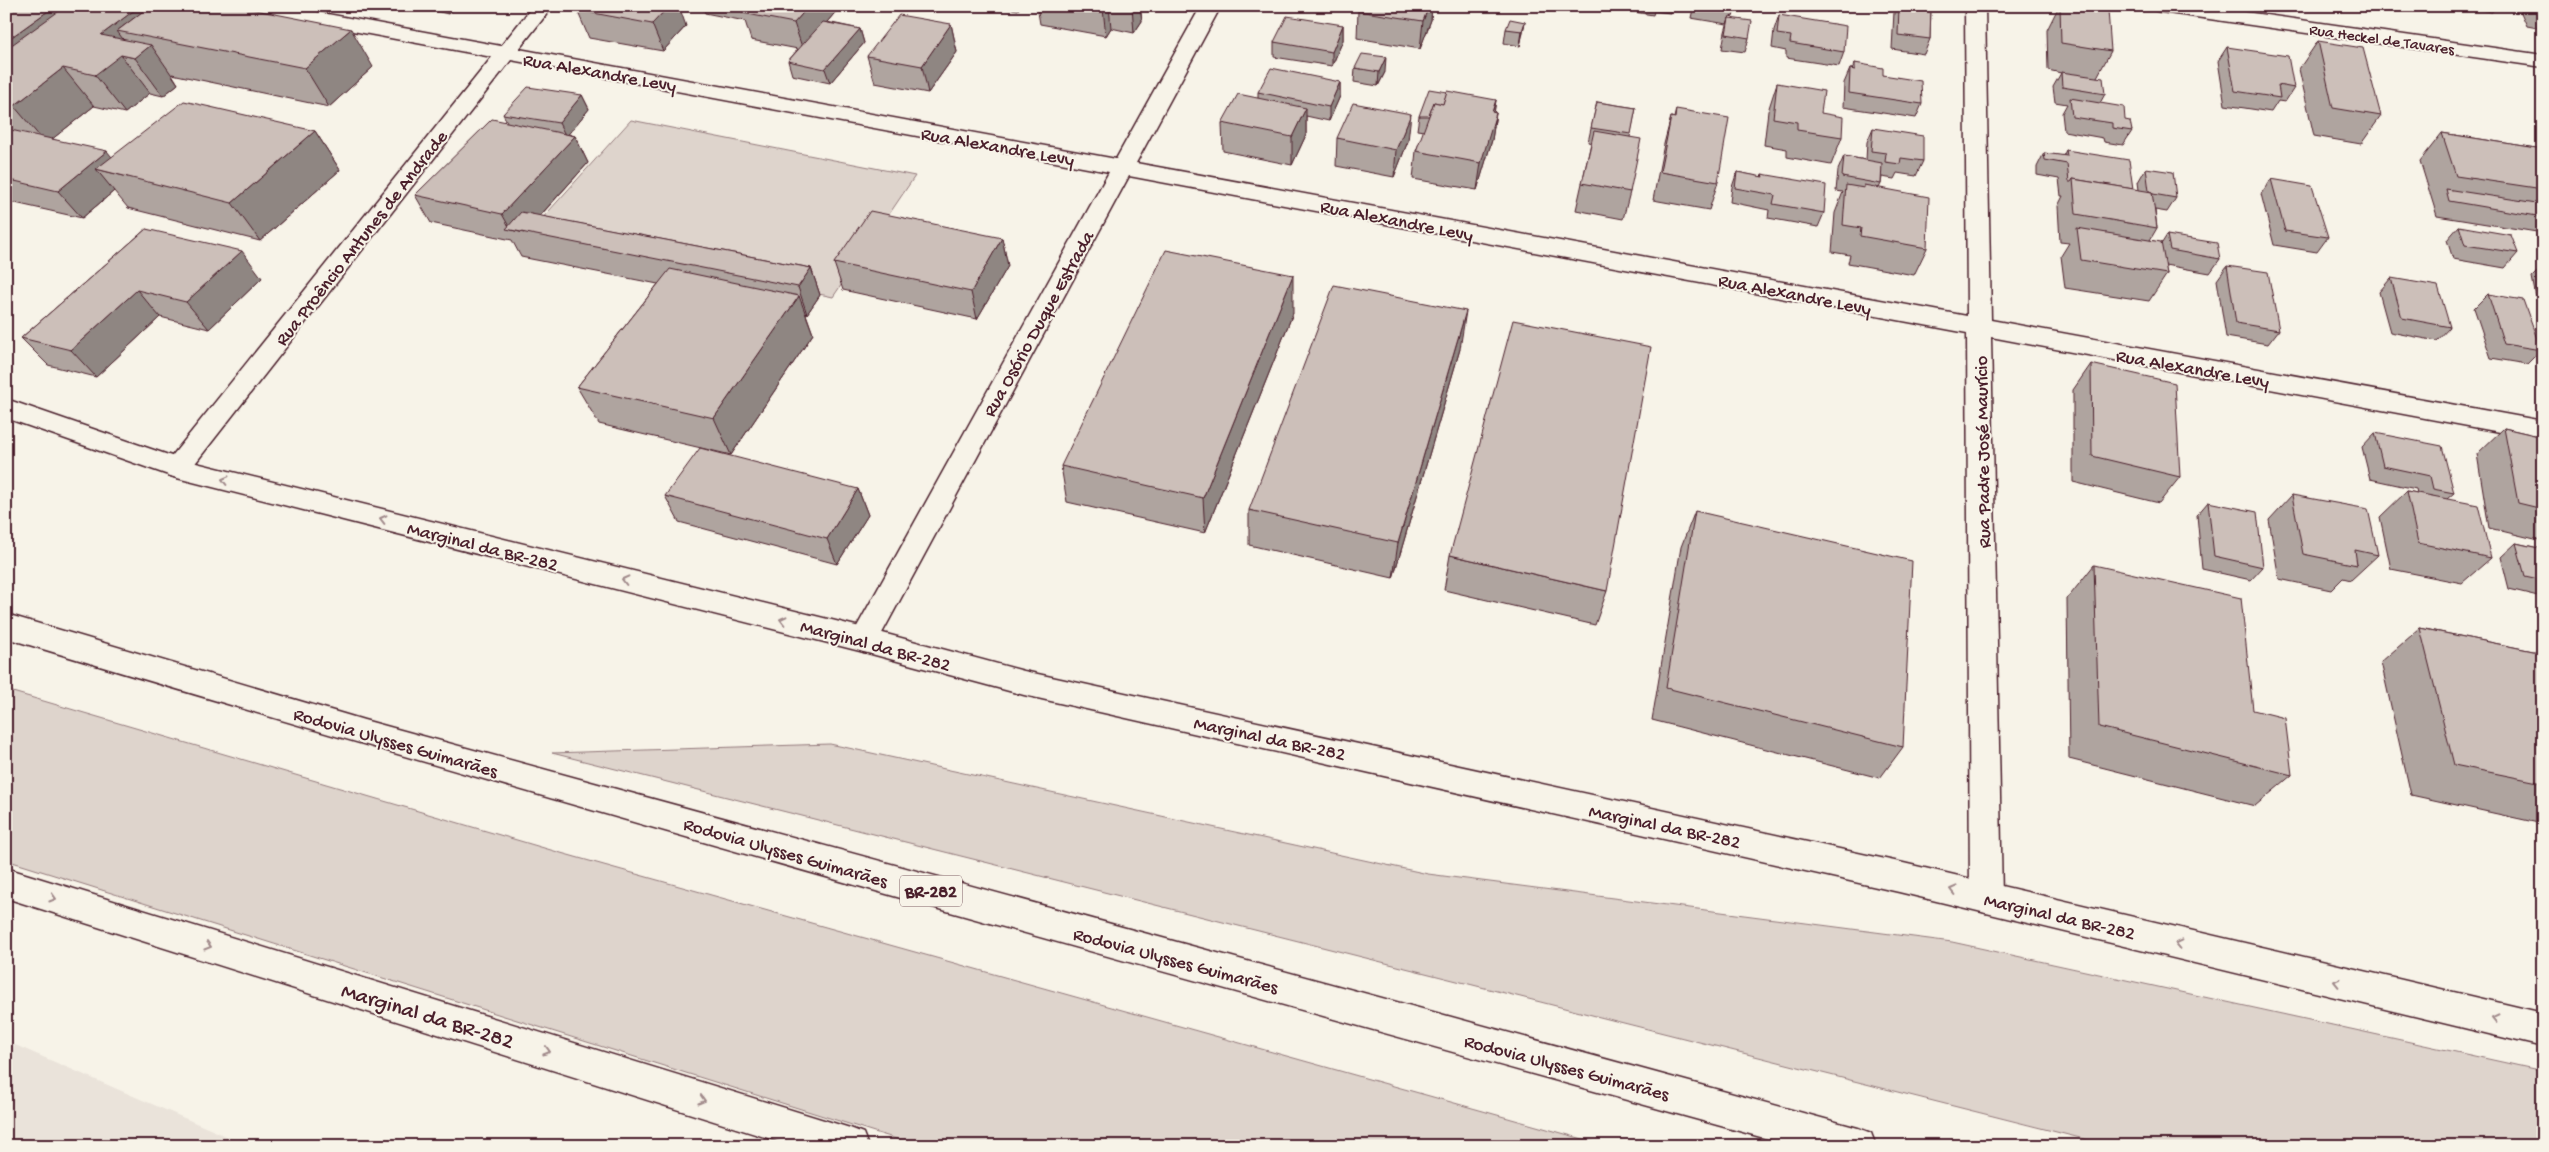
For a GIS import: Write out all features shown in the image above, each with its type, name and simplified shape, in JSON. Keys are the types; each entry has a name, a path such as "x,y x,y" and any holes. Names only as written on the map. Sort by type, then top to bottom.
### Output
{"main road":[{"name":"Rua Alexandre Levy","path":"250,6 2543,431"},
{"name":"Rua Proêncio Antunes de Andrade","path":"177,468 543,6"},
{"name":"Rua Osório Duque Estrada","path":"864,640 1211,6"},
{"name":"Rua Padre José Maurício","path":"1975,6 1986,898"},
{"name":"Rua Heckel de Tavares","path":"2161,6 2543,61"},
{"name":"Marginal da BR-282","path":"6,408 177,468 864,640 1034,685 1986,898 2543,1030"},
{"name":"Rodovia Ulysses Guimarães","path":"6,626 364,733 1201,966 1858,1146"},
{"name":"Marginal da BR-282","path":"6,883 850,1146"}],"shaded area":[{"path":"631,120 915,176 833,297 530,232"},
{"path":"6,690 561,853 1608,1146 919,1146 6,860"},
{"path":"830,744 1428,874 1952,942 2543,1071 2543,1146 2112,1146 552,753"},
{"path":"6,1041 249,1146 6,1146"}],"building":[{"path":"6,6 55,6 6,41"},
{"path":"66,6 140,6 101,35 151,45 135,58 121,55 95,75 63,68 14,106 6,104 6,49"},
{"path":"150,6 235,6 351,29 305,68 117,31"},
{"path":"581,6 669,6 652,24 577,10"},
{"path":"748,6 809,6 794,23 742,13"},
{"path":"1090,6 1104,6 1103,9"},
{"path":"1360,6 1429,6 1423,21 1358,11"},
{"path":"1711,6 1732,6 1731,10"},
{"path":"1899,6 1931,6 1930,39 1898,35"},
{"path":"2060,6 2083,6 2108,10 2111,51 2061,43"},
{"path":"2536,6 2543,6 2543,13 2539,12"},
{"path":"899,15 951,24 922,66 867,56"},
{"path":"1779,15 1846,26 1844,52 1790,43 1791,36 1777,34"},
{"path":"1287,16 1343,25 1332,52 1274,42"},
{"path":"1729,18 1752,21 1749,38 1726,34"},
{"path":"1510,19 1525,22 1522,31 1506,29"},
{"path":"823,22 860,29 825,69 788,61"},
{"path":"2318,41 2363,48 2381,116 2333,108"},
{"path":"2227,47 2288,56 2294,88 2278,85 2280,98 2235,91"},
{"path":"1362,54 1386,57 1379,72 1355,68"},
{"path":"1855,63 1883,68 1883,75 1921,81 1922,104 1849,93 1850,69 1855,70"},
{"path":"1271,68 1340,82 1329,107 1258,92"},
{"path":"2061,72 2103,78 2105,94 2062,87"},
{"path":"1777,83 1824,91 1821,113 1843,117 1842,137 1797,130 1797,122 1773,118"},
{"path":"528,87 582,95 559,123 503,114"},
{"path":"1429,89 1447,92 1443,104 1434,102 1429,116 1419,116"},
{"path":"1447,91 1496,100 1492,112 1496,113 1481,163 1416,151 1434,102 1443,104"},
{"path":"1238,94 1306,108 1292,137 1222,123"},
{"path":"2070,98 2124,107 2125,120 2130,121 2132,131 2112,128 2112,123 2072,117"},
{"path":"184,101 315,131 232,203 96,169"},
{"path":"1597,102 1636,108 1631,134 1591,128"},
{"path":"1353,103 1411,114 1396,150 1337,138"},
{"path":"1676,109 1729,118 1718,182 1660,172 1671,117 1675,118"},
{"path":"492,119 575,136 502,214 415,195"},
{"path":"1873,128 1923,136 1923,161 1901,158 1900,164 1885,162 1886,153 1871,151"},
{"path":"6,129 107,151 58,191 6,179"},
{"path":"1594,131 1641,139 1630,192 1582,183"},
{"path":"2442,133 2543,149 2543,189 2456,176"},
{"path":"2066,150 2129,160 2133,189 2073,179 2069,182 2067,164 2045,160 2044,153 2067,156"},
{"path":"1844,156 1882,163 1881,184 1842,177"},
{"path":"2146,168 2173,172 2176,198 2153,194 2149,191"},
{"path":"1737,172 1763,177 1762,174 1826,185 1824,213 1773,204 1775,195 1735,188"},
{"path":"2073,179 2152,192 2157,228 2076,214"},
{"path":"2271,179 2312,186 2328,237 2285,231"},
{"path":"1846,185 1864,188 1864,185 1929,197 1927,248 1860,236 1861,228 1843,225"},
{"path":"2446,189 2543,204 2543,217 2449,201"},
{"path":"870,211 1002,238 971,292 834,263"},
{"path":"521,212 811,268 798,287 506,229"},
{"path":"2459,226 2511,235 2518,253 2465,245"},
{"path":"2077,228 2161,242 2167,274 2081,260"},
{"path":"146,229 242,251 186,302 137,290 71,350 21,338"},
{"path":"2167,235 2217,243 2220,259 2170,250"},
{"path":"1166,250 1293,275 1203,498 1061,466"},
{"path":"2227,266 2268,272 2279,330 2236,323"},
{"path":"670,269 799,296 714,418 577,387"},
{"path":"2391,278 2438,286 2450,327 2402,318"},
{"path":"1334,285 1466,311 1398,543 1249,510"},
{"path":"2488,294 2523,300 2541,350 2504,344"},
{"path":"1513,320 1651,347 1607,591 1450,555"},
{"path":"2091,364 2175,383 2180,477 2092,456"},
{"path":"2504,428 2543,437 2543,509 2518,503"},
{"path":"2375,433 2442,446 2454,493 2433,489 2430,476 2383,466"},
{"path":"700,448 858,489 827,539 665,496"},
{"path":"2407,491 2478,505 2491,558 2418,543"},
{"path":"2292,495 2368,509 2378,555 2355,550 2357,565 2303,554"},
{"path":"2208,502 2257,512 2263,567 2214,556"},
{"path":"1695,511 1912,561 1903,747 1666,688"},
{"path":"2516,543 2543,549 2543,580 2525,576"},
{"path":"2094,565 2241,598 2253,710 2285,718 2292,775 2099,727"},
{"path":"2420,628 2543,653 2543,783 2454,765"}]}
